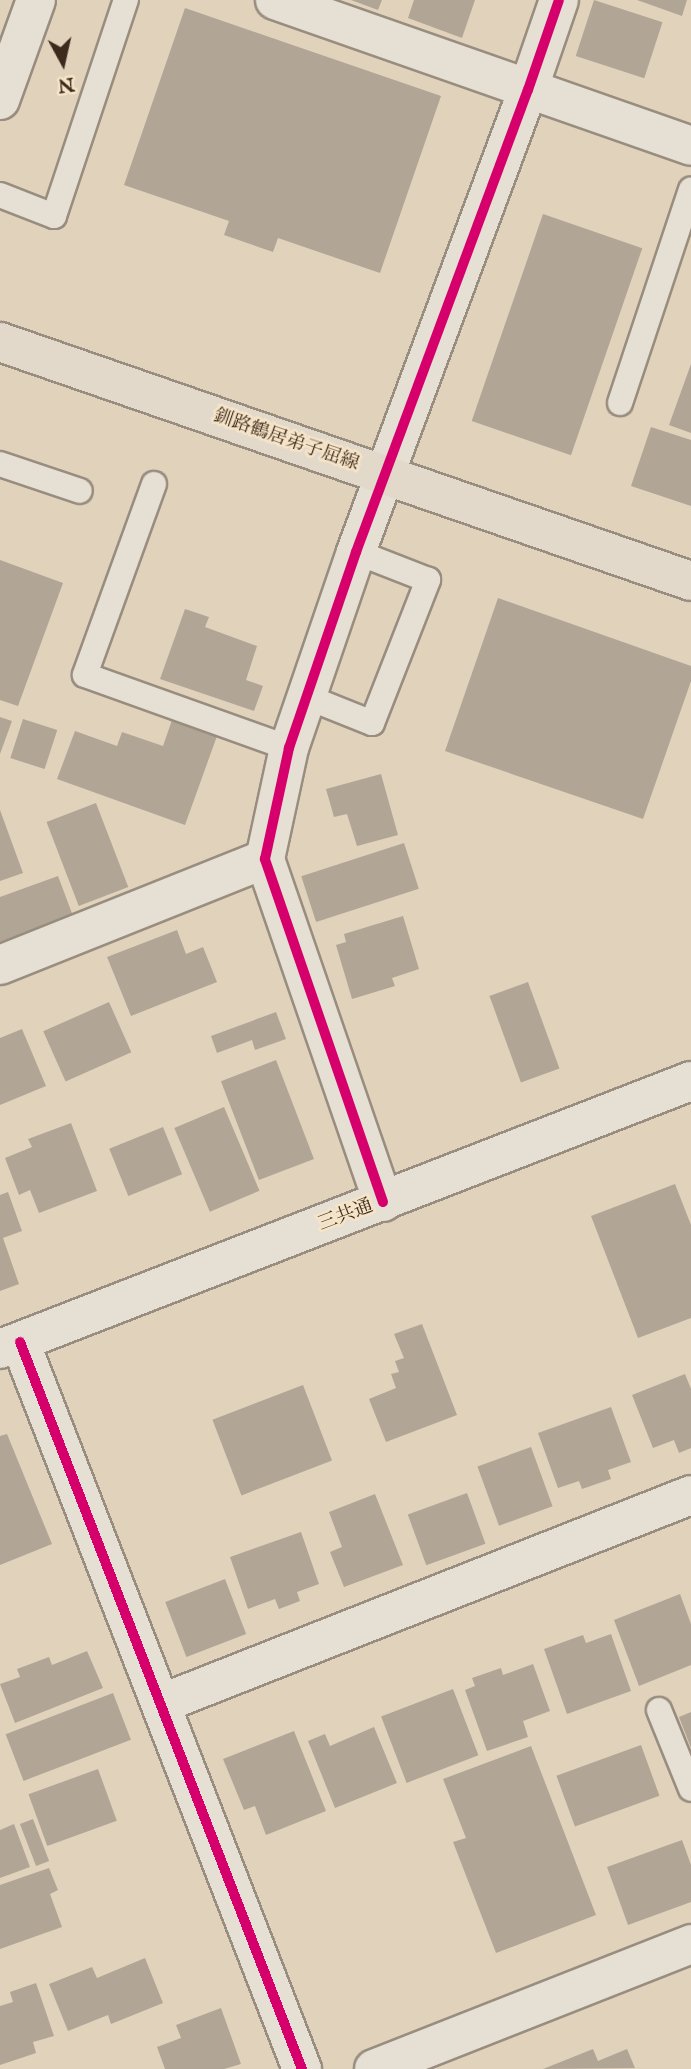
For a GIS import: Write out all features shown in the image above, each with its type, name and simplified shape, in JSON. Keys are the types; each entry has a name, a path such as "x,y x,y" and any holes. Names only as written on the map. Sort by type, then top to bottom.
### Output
{"main road":[{"name":"釧路鶴居弟子屈線","path":"0,342 691,581"}],"street":[{"path":"0,100 36,0"},
{"path":"275,0 691,146"},
{"path":"383,1202 265,859 289,748 382,475 528,90 559,0"},
{"path":"0,965 265,859"},
{"name":"三共通","path":"10,1346 691,1081"},
{"path":"10,1346 163,1703 302,2069"},
{"path":"163,1703 691,1496"},
{"path":"374,2069 691,1944"}],"lane":[{"path":"0,195 54,216 127,0"},
{"path":"620,403 691,189"},
{"path":"0,464 80,491"},
{"path":"154,484 85,675 289,748"},
{"path":"307,697 372,723 428,580 356,552"},
{"path":"659,1710 691,1789"}],"building":[{"path":"351,0 382,0 378,10"},
{"path":"414,0 475,0 462,38 408,18"},
{"path":"594,0 662,22 644,78 576,56"},
{"path":"637,0 687,0 682,16"},
{"path":"185,8 441,96 380,273 278,238 273,252 224,235 229,221 124,185"},
{"path":"543,214 642,248 571,455 472,421"},
{"path":"691,364 691,433 669,425"},
{"path":"651,427 691,440 691,506 631,486"},
{"path":"0,560 63,583 18,706 0,700"},
{"path":"498,598 691,666 691,681 643,819 445,751"},
{"path":"185,609 209,617 205,627 257,646 246,680 263,686 254,711 160,679"},
{"path":"0,717 12,721 0,754"},
{"path":"23,719 57,730 45,769 10,758"},
{"path":"172,720 217,736 185,825 57,779 75,731 117,746 122,732 163,746"},
{"path":"381,774 398,835 357,846 347,814 334,817 326,789"},
{"path":"96,803 128,887 79,906 47,822"},
{"path":"0,810 23,873 0,881"},
{"path":"404,843 419,889 316,922 301,876"},
{"path":"58,876 73,916 0,942 0,897"},
{"path":"403,916 419,969 392,978 395,986 352,999 336,945 346,942 344,934"},
{"path":"177,930 186,954 203,947 217,982 131,1016 107,957"},
{"path":"528,982 559,1068 521,1082 489,996"},
{"path":"109,1002 131,1052 66,1082 43,1031"},
{"path":"276,1012 286,1039 255,1050 252,1040 217,1053 211,1036"},
{"path":"22,1029 46,1086 0,1105 0,1038"},
{"path":"276,1060 314,1159 259,1180 221,1081"},
{"path":"224,1107 260,1191 210,1212 174,1128"},
{"path":"71,1123 97,1191 39,1213 30,1190 19,1195 5,1158 32,1147 28,1139"},
{"path":"163,1127 182,1174 128,1196 109,1149"},
{"path":"675,1184 691,1225 691,1318 638,1338 591,1216"},
{"path":"8,1192 22,1231 3,1238 19,1284 0,1291 0,1195"},
{"path":"422,1324 457,1415 386,1442 369,1399 396,1388 391,1374 399,1372 395,1361 404,1358 394,1334"},
{"path":"685,1374 691,1389 691,1448 679,1453 674,1440 653,1448 632,1395"},
{"path":"303,1385 332,1461 241,1495 212,1420"},
{"path":"611,1407 631,1462 608,1470 611,1479 582,1489 579,1481 558,1488 538,1433"},
{"path":"7,1434 52,1544 0,1565 0,1436"},
{"path":"531,1447 553,1506 499,1526 477,1466"},
{"path":"467,1493 485,1544 426,1565 408,1515"},
{"path":"375,1494 403,1565 344,1587 330,1552 342,1547 329,1512"},
{"path":"301,1532 319,1584 297,1592 300,1601 279,1609 275,1599 248,1609 230,1557"},
{"path":"225,1579 246,1634 186,1657 165,1602"},
{"path":"680,1594 691,1624 691,1665 639,1686 614,1620"},
{"path":"611,1634 631,1691 567,1714 544,1649 583,1635 586,1643"},
{"path":"87,1651 103,1688 15,1723 0,1684 20,1677 17,1669 49,1657 52,1665"},
{"path":"533,1664 550,1711 523,1721 528,1737 487,1751 465,1690 475,1686 472,1678 501,1668 503,1675"},
{"path":"453,1689 478,1755 407,1783 381,1717"},
{"path":"113,1693 131,1740 24,1781 6,1734"},
{"path":"691,1712 691,1748 679,1717"},
{"path":"374,1727 397,1783 335,1808 308,1741 325,1734 330,1746"},
{"path":"294,1731 326,1811 266,1835 255,1806 244,1810 223,1759"},
{"path":"641,1745 659,1796 575,1827 556,1776"},
{"path":"531,1746 596,1915 496,1953 453,1842 466,1838 443,1779"},
{"path":"98,1769 117,1821 47,1846 28,1794"},
{"path":"33,1819 49,1861 36,1866 20,1824"},
{"path":"14,1824 30,1867 0,1878 0,1830"},
{"path":"682,1840 691,1865 691,1902 628,1925 607,1867"},
{"path":"49,1868 58,1890 50,1894 62,1927 0,1949 0,1885"},
{"path":"145,1958 163,2003 111,2024 108,2015 68,2031 49,1984 92,1967 97,1978"},
{"path":"36,1983 54,2036 33,2042 36,2053 0,2065 0,2006 13,2002 10,1992"},
{"path":"221,2008 241,2064 224,2069 165,2069 157,2047 181,2038 176,2025"},
{"path":"593,2049 598,2061 627,2049 635,2068 543,2069"}],"cycle path":[{"path":"383,1202 265,859 289,748 356,552 559,0"},
{"path":"20,1342 302,2069"}]}
